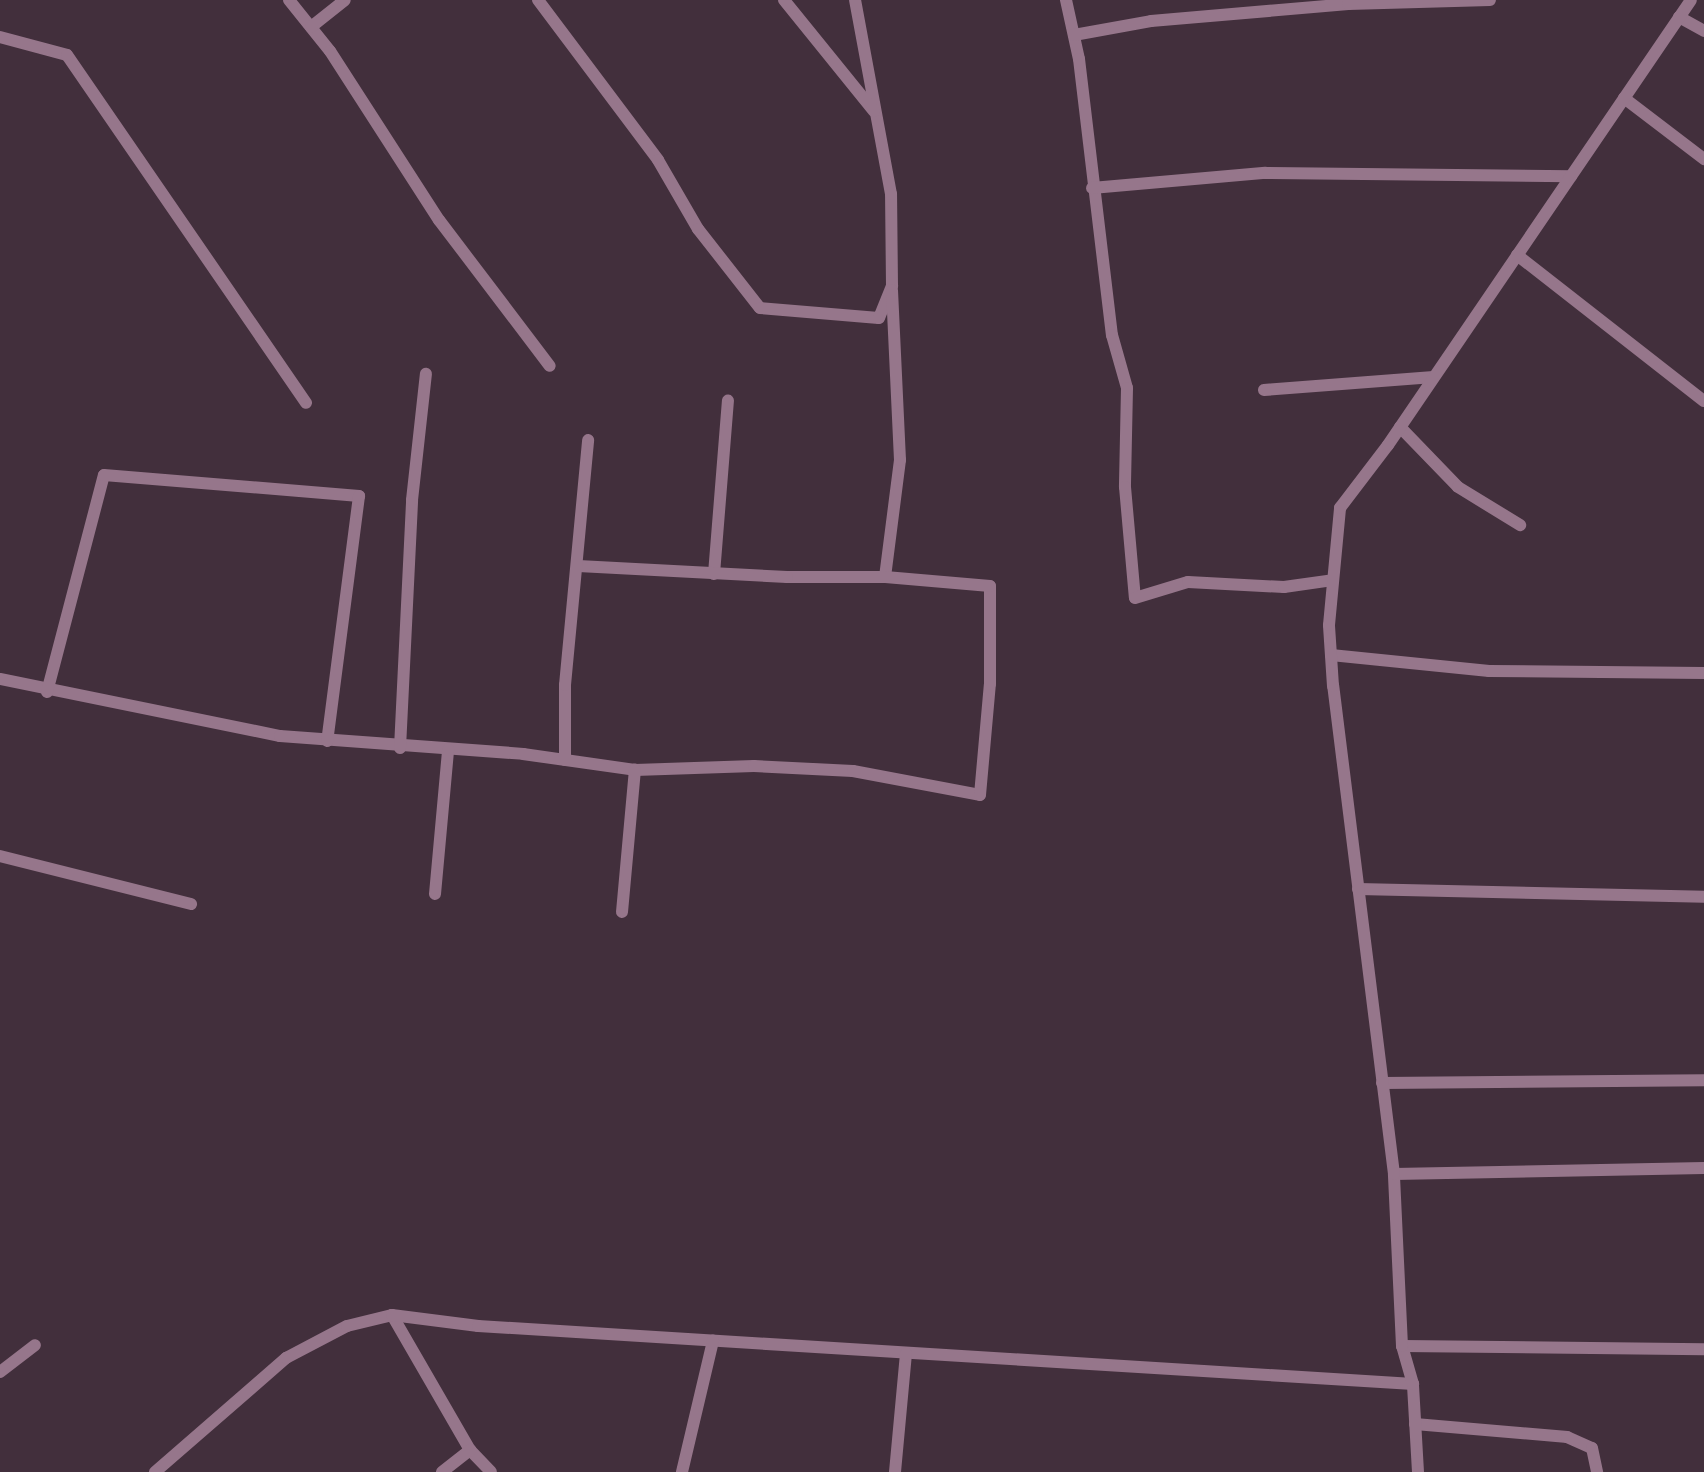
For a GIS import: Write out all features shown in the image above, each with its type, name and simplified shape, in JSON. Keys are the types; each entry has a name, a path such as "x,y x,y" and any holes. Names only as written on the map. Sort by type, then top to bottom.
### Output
{"street":[{"path":"289,0 311,27 439,220 498,291 550,366"},
{"path":"311,27 345,0"},
{"path":"538,0 658,160 698,229 760,308 879,318 892,286"},
{"path":"784,0 877,114"},
{"path":"855,0 891,194 892,286 900,460 885,577"},
{"path":"1066,0 1074,35 1112,334 1127,388 1125,487 1135,598 1188,582 1284,587 1333,580"},
{"path":"1074,35 1151,21 1338,2 1490,0"},
{"path":"1418,1472 1413,1384 1402,1346 1394,1174 1331,655 1333,580 1340,508 1400,427 1691,0"},
{"path":"1679,18 1704,31"},
{"path":"0,37 67,55 306,403"},
{"path":"1624,98 1704,159"},
{"path":"1092,188 1265,173 1571,176"},
{"path":"1517,255 1704,401"},
{"path":"400,748 412,500 426,374"},
{"path":"1264,390 1434,377"},
{"path":"714,574 728,401"},
{"path":"1400,427 1458,487 1520,525"},
{"path":"565,760 565,685 578,566 588,440"},
{"path":"47,692 104,475 359,496 327,741"},
{"path":"0,679 47,692 192,721 327,741 565,760 635,770 754,766 853,771 980,795 990,684 990,586 885,577 714,574 578,566"},
{"path":"1331,655 1489,671 1704,673"},
{"path":"435,894 448,750"},
{"path":"622,912 635,770"},
{"path":"0,856 191,904"},
{"path":"1358,889 1704,897"},
{"path":"1382,1083 1704,1080"},
{"path":"1394,1174 1704,1168"},
{"path":"155,1472 286,1358 347,1326 392,1315 478,1326 1413,1384"},
{"path":"392,1315 470,1450 491,1472"},
{"path":"682,1472 713,1341"},
{"path":"0,1372 35,1345"},
{"path":"1402,1346 1704,1349"},
{"path":"895,1472 906,1354"},
{"path":"1415,1424 1567,1437 1592,1448 1597,1472"},
{"path":"442,1472 470,1450"}]}
